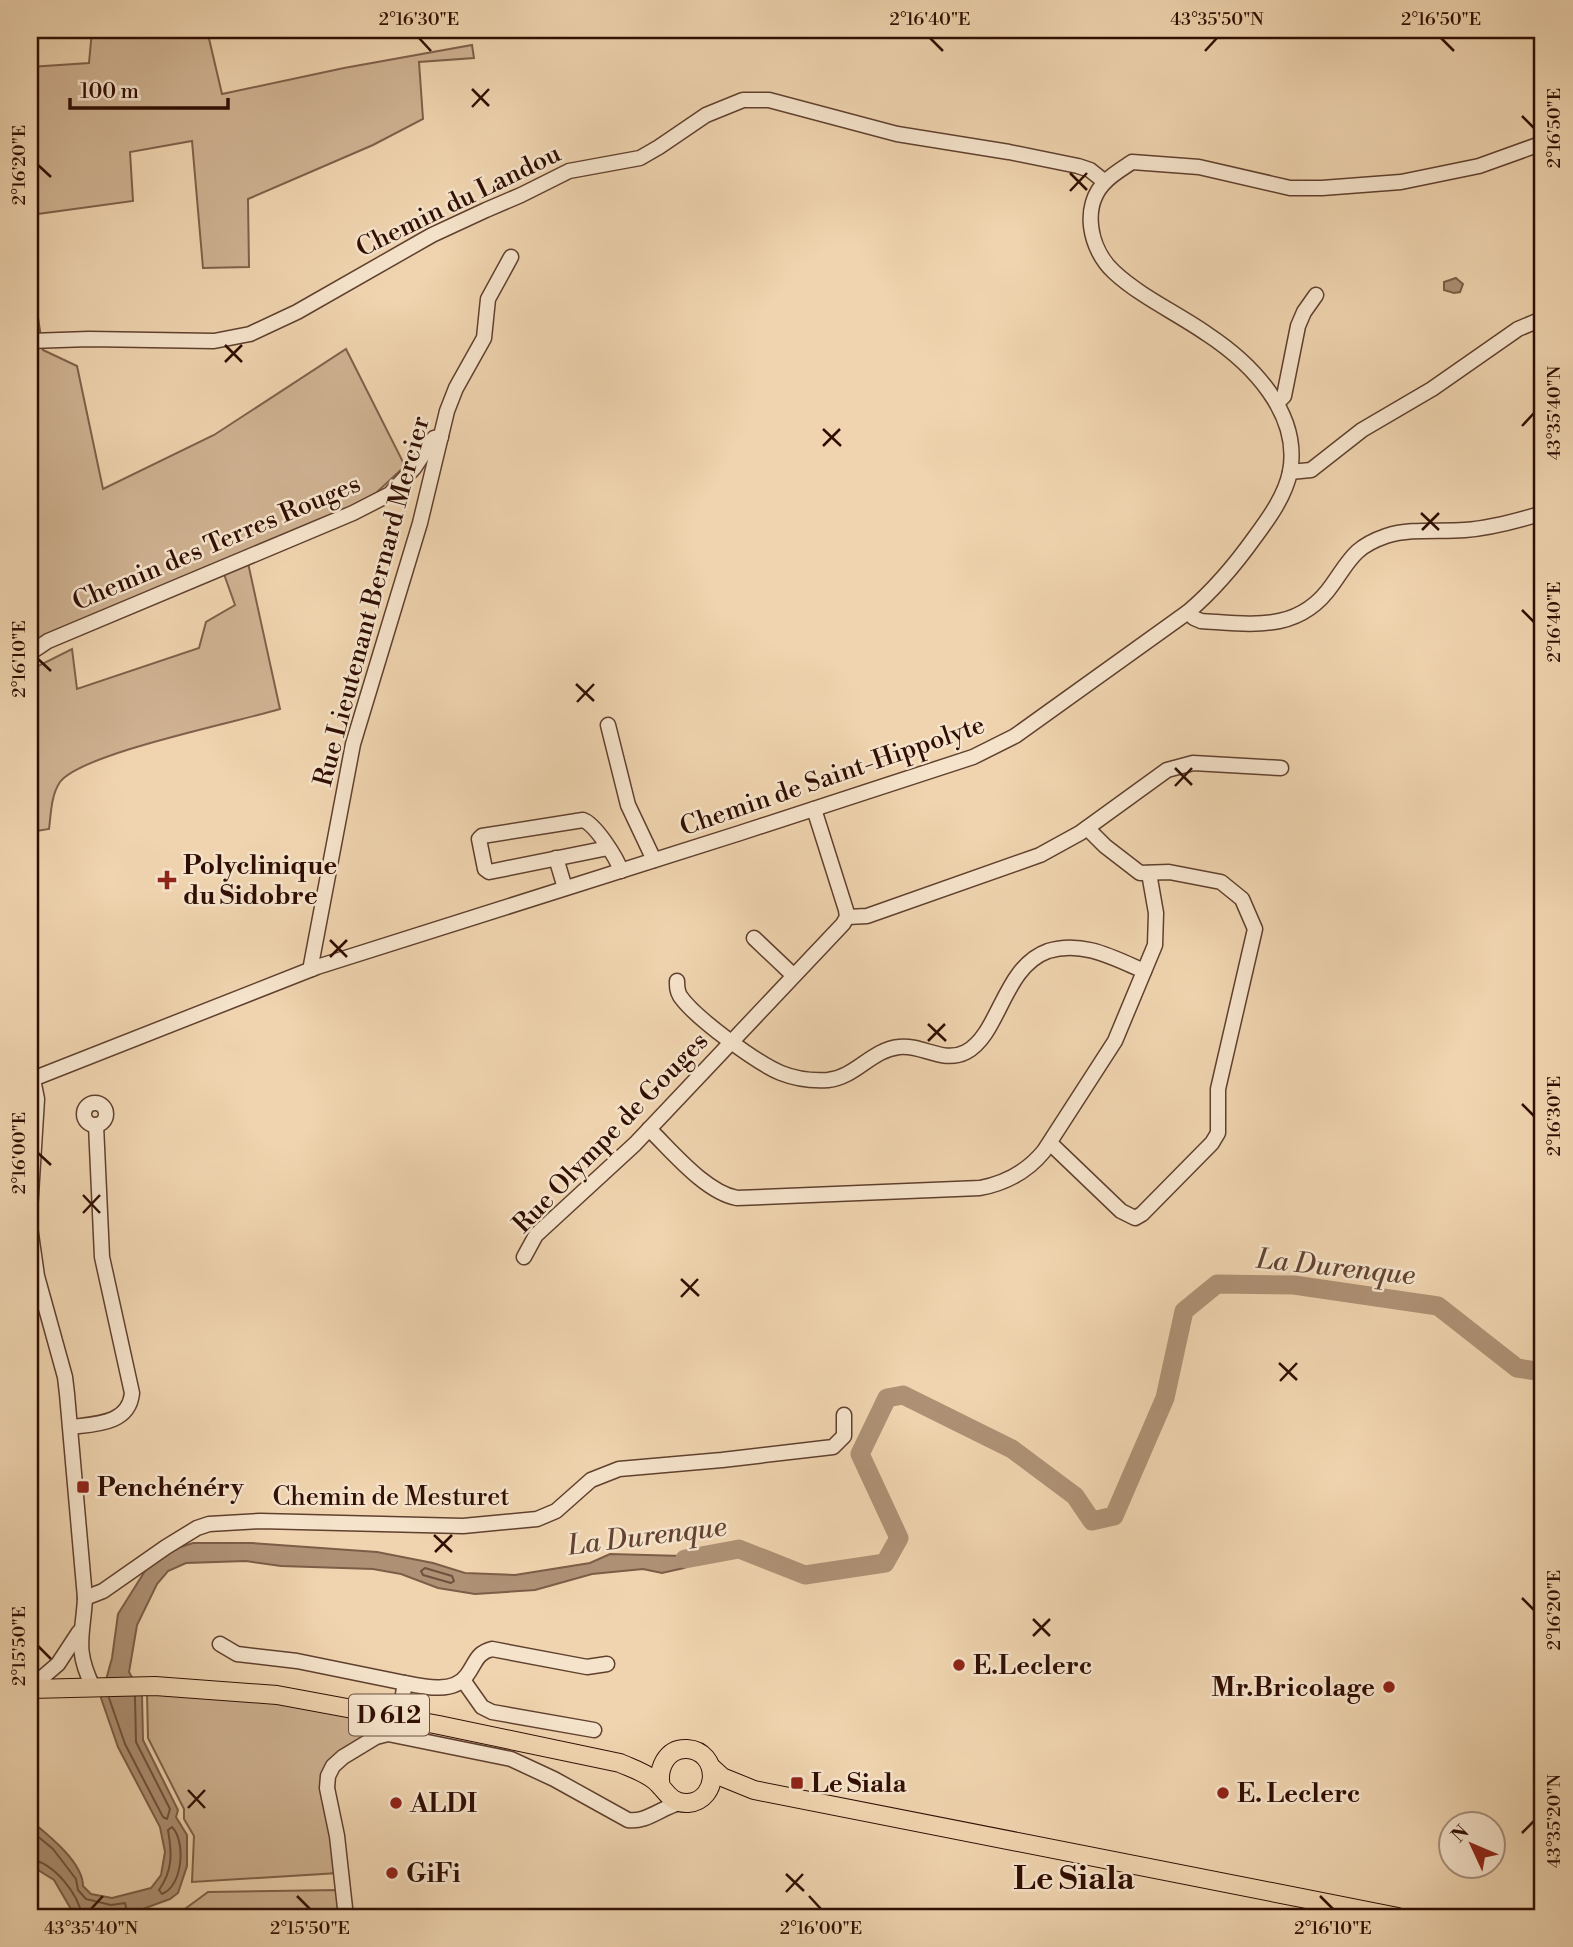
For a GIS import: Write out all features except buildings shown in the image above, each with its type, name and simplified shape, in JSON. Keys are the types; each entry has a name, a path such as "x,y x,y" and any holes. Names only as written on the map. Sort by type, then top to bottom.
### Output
{"main road":[{"name":"D 612","path":"30,1689 155,1686 277,1695 399,1717 620,1763 656,1762 667,1757"},
{"path":"754,1790 722,1790 706,1794 692,1802 680,1803 668,1797 661,1788 659,1771 667,1757 679,1750 694,1751 706,1759 722,1777 754,1790 1398,1917"},
{"name":"D 612","path":"620,1763 652,1779 661,1788"},
{"path":"706,1794 712,1781 711,1767"}],"street":[{"name":"Chemin du Landou","path":"30,341 214,341 250,334 297,312 432,235 569,170 640,158 706,115 743,100 769,100 897,134 1078,166 1090,170 1105,182"},
{"path":"1543,143 1479,166 1401,182 1322,188 1290,188 1199,167 1132,162 1105,182 1095,199 1091,217 1093,237 1103,260 1125,281 1231,352 1257,377 1277,403 1289,438 1290,472 1311,470 1362,430 1432,389 1518,329 1537,321 1543,322"},
{"name":"Rue Lieutenant Bernard Mercier","path":"312,969 353,744 420,523 456,388 484,338 489,294 511,257"},
{"path":"1277,403 1281,401 1286,390 1301,319 1316,295"},
{"name":"Chemin des Terres Rouges","path":"30,653 48,641 340,518 390,494 414,468 434,438 441,437"},
{"name":"Chemin de Saint-Hippolyte","path":"32,1080 312,969 814,809 999,746 1188,612 1221,581 1258,534 1279,500 1290,472"},
{"path":"1188,612 1201,621 1257,624 1286,620 1301,614 1319,601 1348,560 1360,548 1373,542 1406,532 1492,527 1543,513"},
{"name":"Chemin de Saint-Hippolyte","path":"608,725 628,805 653,860"},
{"path":"814,809 847,917 867,916 1040,855 1087,828 1167,770 1193,763 1281,768"},
{"path":"608,848 489,872 485,869 479,839 482,836 583,820 591,824 608,848 621,871"},
{"path":"1050,1143 1121,1212 1135,1218 1203,1152 1218,1133 1218,1089 1255,929 1242,899 1222,882 1169,872 1140,873 1087,828"},
{"path":"559,857 565,888"},
{"path":"649,1129 712,1188 727,1196 746,1198 991,1186 1021,1172 1038,1159 1050,1143 1115,1041 1155,945 1156,913 1149,873"},
{"name":"Rue Olympe de Gouges","path":"524,1257 536,1235 649,1129 847,917"},
{"path":"754,938 793,975"},
{"path":"732,1041 781,1073 806,1079 830,1080 848,1074 886,1049 907,1046 948,1056 969,1050 980,1040 1020,972 1030,962 1049,951 1070,947 1087,949 1144,971"},
{"name":"Rue Olympe de Gouges","path":"677,981 682,999 715,1030 732,1041"},
{"path":"30,1211 37,1099 32,1080"},
{"path":"71,1427 113,1420 129,1406 132,1393 102,1257 96,1125"},
{"path":"30,1227 36,1295 65,1377 85,1598 80,1630 83,1662 97,1687"},
{"name":"Chemin de Mesturet","path":"85,1598 109,1587 166,1547 197,1528 209,1524 239,1521 463,1525 537,1519 556,1511 591,1480 619,1469 833,1447 844,1436 844,1415"},
{"path":"30,1689 58,1664 80,1630"},
{"path":"220,1644 237,1654 297,1661 405,1684 439,1688 452,1686 463,1680 478,1656 492,1648 587,1667 607,1664"},
{"path":"463,1680 482,1706 492,1712 594,1730"},
{"path":"399,1717 405,1684"},
{"path":"346,1917 337,1836 327,1782 333,1766 376,1737 388,1734 511,1759 543,1773 628,1820 641,1820 680,1803"},
{"path":"648,1816 661,1788"}],"shaded area":[{"path":"92,30 207,30 222,94 472,45 474,58 419,62 423,119 373,145 248,199 249,267 203,268 192,141 130,152 133,201 30,215 30,67 89,63"},
{"path":"30,266 43,350 77,366 103,489 214,435 346,349 405,466 376,493 248,563 280,709 128,750 74,771 57,787 49,829 30,832 30,670 72,649 77,689 199,648 206,622 235,605 220,563 30,646"},
{"path":"147,1692 263,1700 362,1719 370,1724 370,1734 333,1758 338,1873 192,1882 194,1836 184,1819 184,1809 148,1738"},
{"path":"339,1890 341,1917 174,1917 208,1892"}],"water":[{"path":"1456,278 1463,284 1460,292 1444,290 1444,282"},
{"path":"193,1543 252,1543 377,1552 433,1563 465,1573 515,1575 590,1563 610,1554 683,1556 715,1552 684,1568 662,1573 643,1569 592,1574 535,1590 475,1594 438,1588 401,1574 373,1569 281,1566 246,1561 186,1563 168,1571 157,1584 137,1625 129,1672 142,1695 143,1740 178,1810 176,1817 187,1835 187,1866 178,1893 170,1899 121,1917 75,1916 54,1880 30,1865 30,1820 71,1858 83,1886 91,1894 112,1898 151,1888 161,1875 165,1852 160,1827 118,1747 101,1698 112,1658 118,1614 145,1571 168,1551"}],"waterway":[{"name":"La Durenque","path":"685,1559 739,1549 805,1575 885,1563 899,1538 860,1454 887,1398 903,1395 1012,1449 1075,1496 1092,1521 1114,1516 1165,1398 1184,1311 1217,1284 1294,1285 1438,1306 1517,1368 1543,1372"}],"place":[{"name":"Polyclinique du Sidobre","path":"167,880"},
{"name":"Penchénéry","path":"83,1487"},
{"name":"E.Leclerc","path":"959,1665"},
{"name":"Mr.Bricolage","path":"1389,1687"},
{"name":"Le Siala","path":"797,1783"},
{"name":"E. Leclerc","path":"1223,1793"},
{"name":"ALDI","path":"396,1803"},
{"name":"GiFi","path":"392,1873"}],"district":[{"name":"Le Siala","path":"1074,1877"}]}
